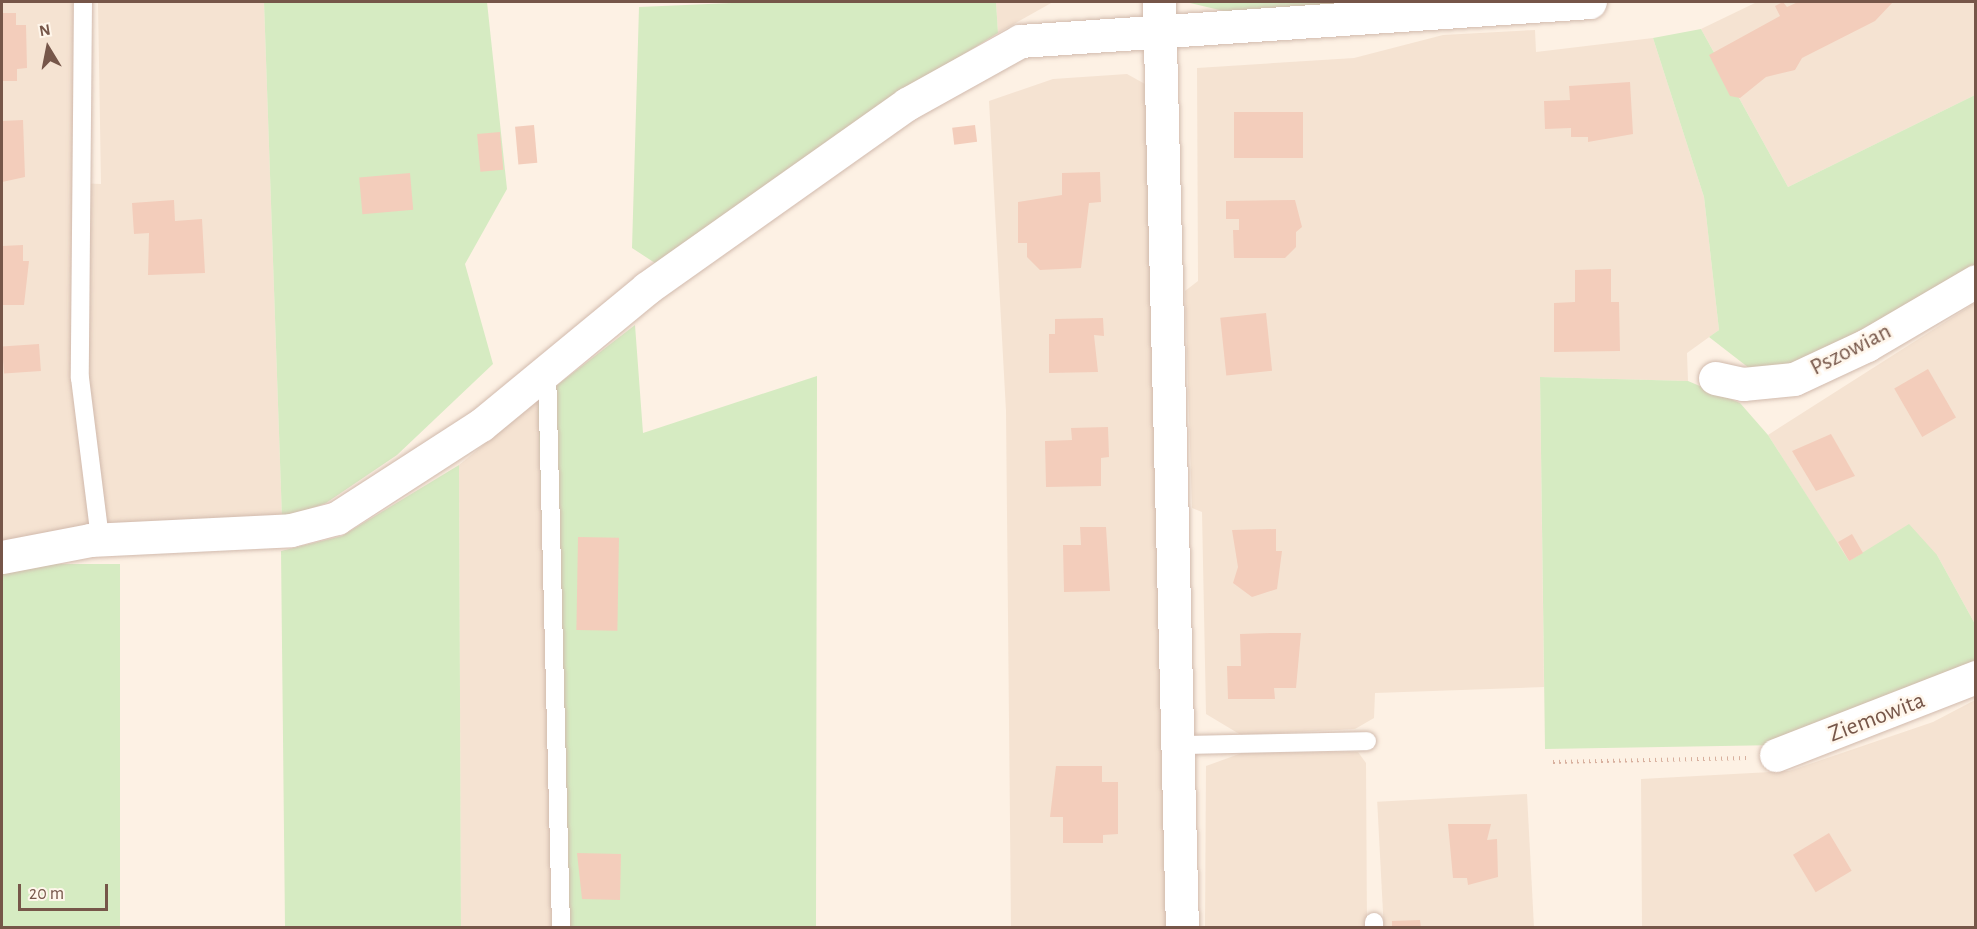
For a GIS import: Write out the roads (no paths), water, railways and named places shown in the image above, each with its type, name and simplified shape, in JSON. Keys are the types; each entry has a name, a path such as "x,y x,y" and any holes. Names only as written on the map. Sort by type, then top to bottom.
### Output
{"street":[{"path":"2,557 100,539 291,530 337,518 472,431 656,282 907,104 966,69 1020,41 1160,16 1535,9 1590,2"},
{"path":"1160,16 1182,745 1182,927"},
{"name":"Pszowian","path":"1715,378 1743,384 1794,379 1867,345 1976,281"},
{"name":"Ziemowita","path":"1776,755 1976,677"}],"lane":[{"path":"83,2 80,378 100,539"},
{"path":"547,370 561,927"},
{"path":"1182,745 1367,741"}]}
